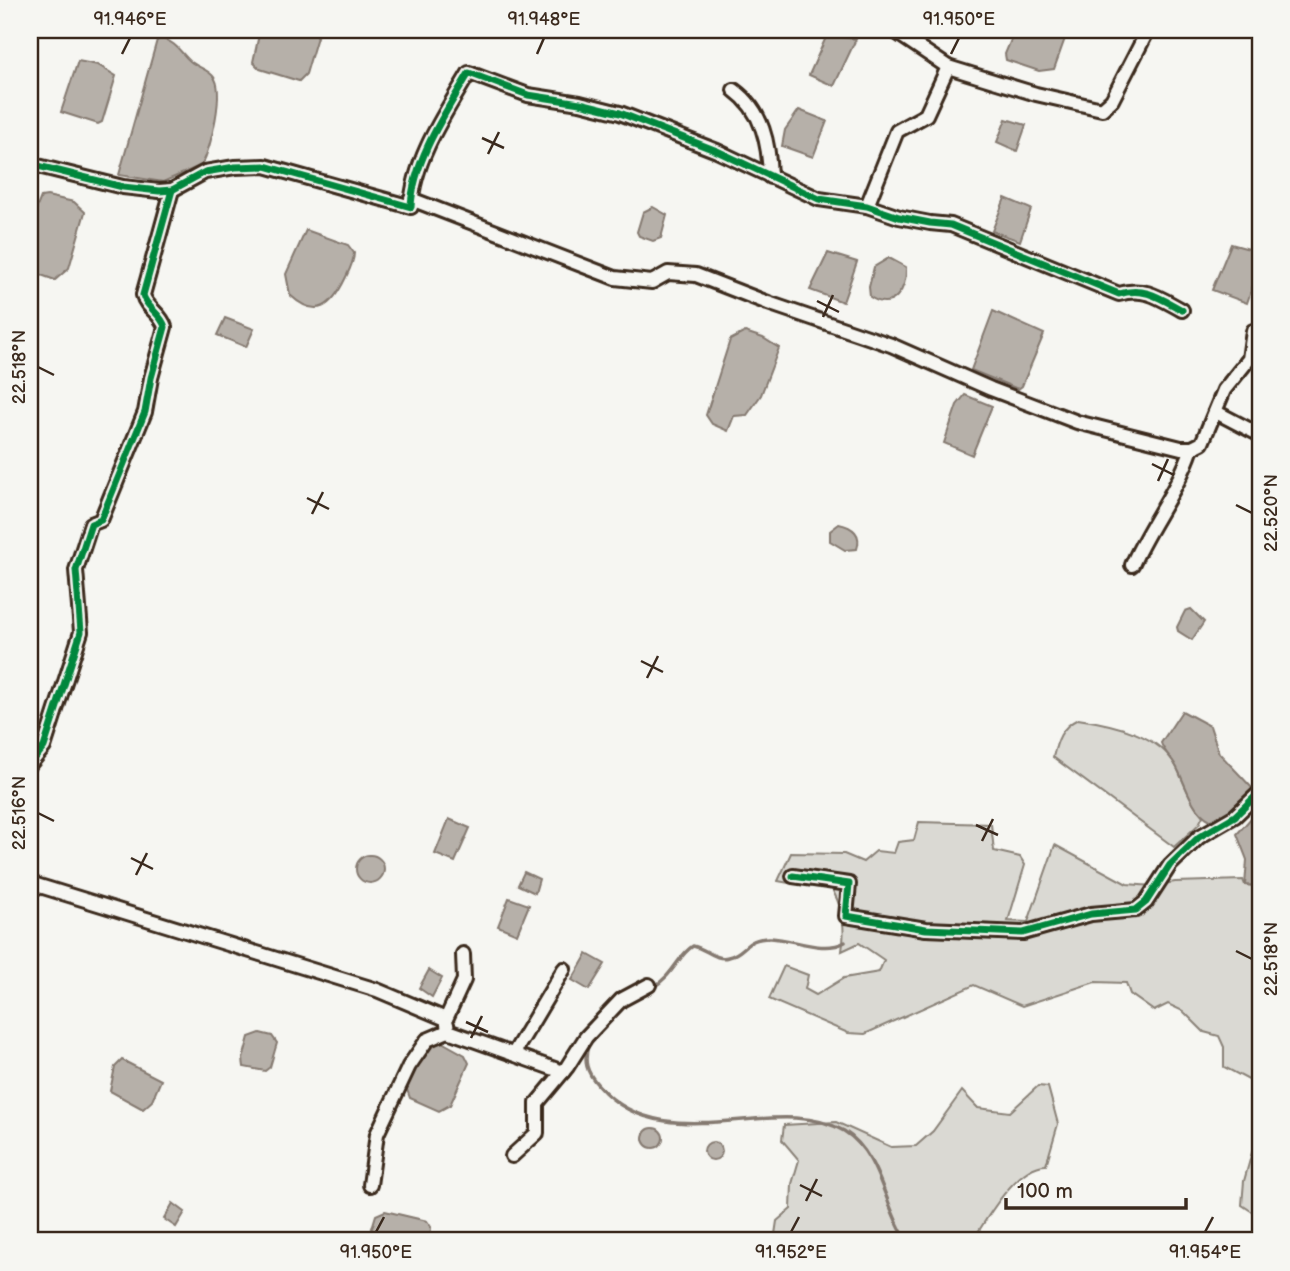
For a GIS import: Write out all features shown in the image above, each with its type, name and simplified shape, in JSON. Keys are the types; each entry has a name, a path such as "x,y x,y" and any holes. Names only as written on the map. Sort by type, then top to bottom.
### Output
{"street":[{"path":"893,30 948,67 1102,109 1112,100 1148,30"},
{"path":"867,206 897,131 926,115 948,67"},
{"path":"30,164 123,187 159,191 172,190 205,172 265,166 301,173 411,207 411,199 429,148 469,73 528,95 621,113 718,151 819,199 867,206 899,217 951,225 1119,295 1133,290 1149,292 1182,310"},
{"path":"734,90 750,105 759,119 769,148 770,177"},
{"path":"30,764 44,747 80,632 76,570 91,524 101,520 148,402 150,377 165,327 163,319 146,303 143,295 172,190"},
{"path":"411,199 615,278 652,282 668,273 696,275 891,345 991,389 1077,422 1192,449"},
{"path":"1132,565 1147,531 1182,480 1192,449 1202,443 1230,379 1244,368 1249,359 1253,331"},
{"path":"1216,412 1260,435"},
{"path":"793,876 849,884 846,916 926,929 1023,933 1091,914 1136,910 1146,902 1170,865 1199,837 1235,816 1260,792"},
{"path":"30,883 377,990 447,1025 564,1072"},
{"path":"370,1185 377,1134 409,1066 427,1040 447,1025 464,980 463,954"},
{"path":"514,1053 564,969"},
{"path":"512,1156 537,1133 537,1104 564,1072 599,1020 621,1000 649,985"}],"shaded area":[{"path":"260,30 319,30 306,74 299,81 260,69 253,62"},
{"path":"1015,30 1068,30 1054,69 1039,71 1006,60 1005,54"},
{"path":"827,35 856,39 834,86 809,75"},
{"path":"161,38 211,74 217,83 218,94 212,134 202,165 163,182 119,175 157,40"},
{"path":"78,61 98,65 116,76 102,122 98,124 61,112"},
{"path":"799,110 827,121 813,157 782,146 785,130"},
{"path":"1006,119 1026,125 1017,151 997,142"},
{"path":"41,197 74,202 85,212 69,268 55,280 30,271 30,224"},
{"path":"1005,198 1031,209 1020,241 992,231"},
{"path":"653,207 667,215 661,238 653,241 639,236 637,232 643,212"},
{"path":"306,230 348,245 354,253 350,270 335,296 329,303 316,308 300,303 290,295 286,274"},
{"path":"1231,244 1260,252 1260,265 1247,303 1212,290"},
{"path":"828,253 857,262 843,302 810,290"},
{"path":"889,258 906,267 904,284 892,300 878,301 870,297 869,287 874,267"},
{"path":"993,311 1044,334 1022,386 1018,389 971,370"},
{"path":"225,318 254,329 246,347 217,335"},
{"path":"745,332 763,338 779,348 761,395 747,415 734,416 728,431 712,424 706,415 730,340"},
{"path":"965,395 992,406 972,455 944,443 957,405"},
{"path":"839,524 855,532 858,539 857,549 845,550 830,541 830,531"},
{"path":"1191,609 1204,622 1192,640 1178,631 1177,627 1185,611"},
{"path":"1182,711 1210,726 1219,753 1254,790 1254,795 1217,823 1208,819 1196,807 1176,766 1161,743"},
{"path":"1078,719 1120,728 1159,747 1177,768 1191,799 1203,816 1199,824 1174,847 1053,757 1064,730"},
{"path":"1260,808 1260,886 1245,885 1247,860 1237,834"},
{"path":"449,819 470,828 455,862 435,854"},
{"path":"919,822 991,824 994,851 1020,857 1025,865 1008,921 1028,922 1055,845 1127,884 1153,886 1175,882 1243,880 1245,885 1260,886 1260,1086 1224,1067 1224,1047 1219,1036 1204,1032 1183,1011 1168,1004 1154,1011 1130,994 1126,983 1095,982 1022,1006 974,985 865,1034 848,1033 769,999 784,966 808,975 805,989 816,995 844,978 879,972 884,960 859,943 842,951 843,919 833,890 820,872 794,884 778,881 791,853 844,854 863,862 876,851 894,853 898,842 914,840"},
{"path":"370,855 380,859 384,869 380,879 370,883 360,879 356,869 360,859"},
{"path":"524,872 539,879 535,893 518,885"},
{"path":"509,898 529,905 517,934 498,926"},
{"path":"587,954 605,964 589,990 572,980"},
{"path":"429,970 442,978 432,997 419,988"},
{"path":"260,1033 272,1036 277,1043 270,1067 265,1071 244,1067 243,1059 249,1037"},
{"path":"440,1041 465,1055 469,1063 450,1105 439,1111 410,1098 405,1084 423,1052"},
{"path":"122,1060 161,1080 152,1101 143,1109 110,1091 115,1067"},
{"path":"1038,1086 1048,1087 1058,1124 1046,1165 1026,1172 1016,1180 978,1232 998,1241 774,1241 777,1221 791,1209 792,1184 799,1160 782,1140 784,1125 836,1122 891,1147 916,1146 933,1131 962,1091 978,1108 1010,1112"},
{"path":"653,1128 660,1131 663,1138 660,1145 653,1148 646,1145 643,1138 646,1131"},
{"path":"713,1142 719,1145 722,1151 719,1157 713,1160 707,1157 704,1151 707,1145"},
{"path":"1260,1146 1260,1217 1242,1205 1244,1181 1253,1149"},
{"path":"173,1203 185,1212 176,1227 164,1219"},
{"path":"385,1211 427,1221 431,1227 430,1241 368,1241 376,1215"}],"waterway":[{"path":"652,988 666,977 693,946 724,958 762,938 828,947 845,942"},
{"path":"589,1043 587,1066 599,1086 625,1108 655,1119 687,1123 787,1118 817,1121 844,1131 866,1153 907,1241"}],"cycle path":[{"path":"30,164 123,187 159,191 172,190 205,172 265,166 411,207 413,189 424,154 469,73 528,95 580,103 620,113 717,151 819,199 867,206 899,217 951,225 1119,294 1144,292 1182,310"},
{"path":"30,764 44,747 81,632 76,570 91,524 101,520 145,412 165,327 143,295 172,190"},
{"path":"793,876 849,884 846,916 926,929 1023,933 1091,914 1136,910 1146,902 1170,865 1199,837 1235,816 1260,792"}]}
